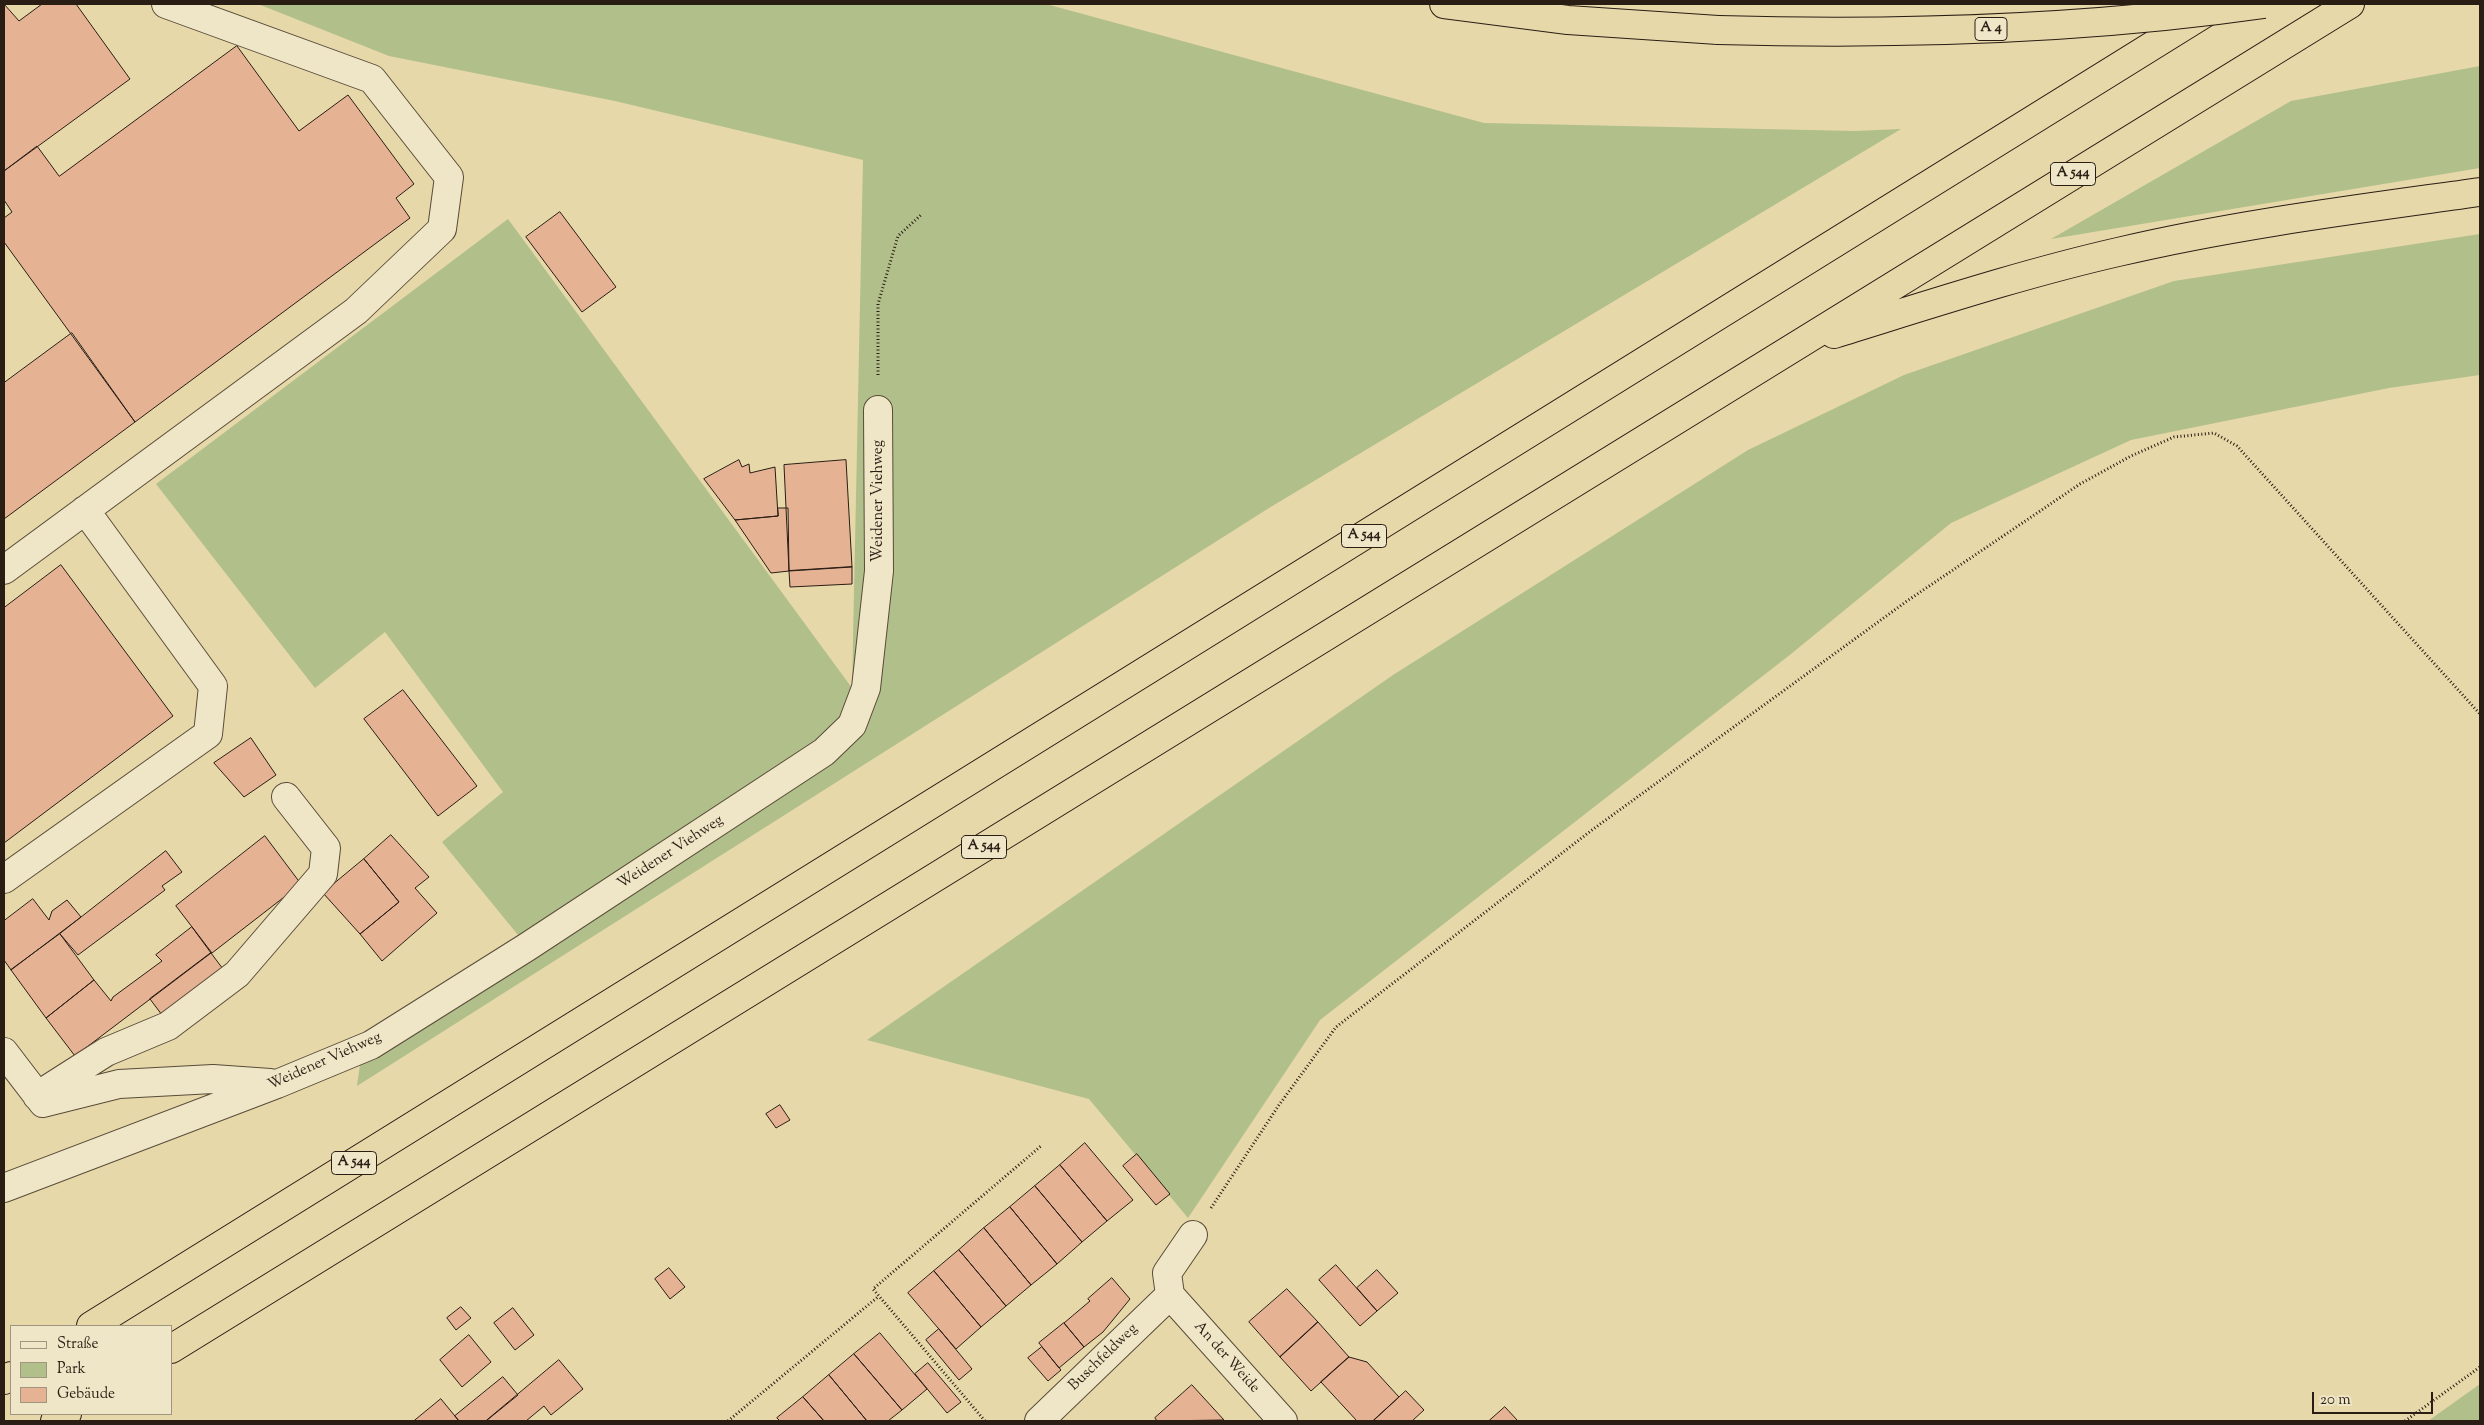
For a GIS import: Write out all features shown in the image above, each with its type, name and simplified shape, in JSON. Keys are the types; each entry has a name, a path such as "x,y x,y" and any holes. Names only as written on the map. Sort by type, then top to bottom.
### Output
{"highway":[{"name":"A 4","path":"1444,4 1568,20 1718,30 1827,32 1991,29 2156,17 2264,4"},
{"path":"2112,71 2182,4"},
{"name":"A 544","path":"93,1325 2220,4"},
{"name":"A 544","path":"172,1348 2350,4"},
{"path":"1796,345 2042,270 2118,252 2186,237 2332,213 2480,192"}],"street":[{"path":"4,570 356,311 442,229 449,177 372,79 166,4"},
{"name":"Weidener Viehweg","path":"4,1188 277,1084 380,1040 527,947 824,752 852,725 866,688 879,571 878,410"},
{"path":"4,879 208,734 213,686 85,510"},
{"path":"38,1096 106,1052 168,1026 237,974 323,874 326,848 286,797"},
{"path":"4,1052 43,1103 119,1084 213,1079 277,1084"},
{"path":"1170,1295 1167,1273 1193,1234"},
{"name":"Buschfeldweg","path":"1039,1421 1170,1295"},
{"name":"An der Weide","path":"1170,1295 1283,1421"}],"path":[{"path":"878,410 878,304 898,236 922,214"},
{"path":"1193,1234 1280,1105 1336,1027 1592,830 1907,601 2080,484 2131,456 2174,438 2214,433 2236,446 2480,714"},
{"path":"985,1421 873,1289 1041,1146"},
{"path":"728,1421 879,1296"},
{"path":"2405,1421 2480,1367"}],"green space":[{"path":"258,4 1046,4 1484,123 1855,131 1901,129 1269,508 357,1086 364,1036 518,935 442,842 503,792 385,632 315,688 156,484 508,219 852,688 863,160 615,101 389,56"},
{"path":"2480,66 2480,168 2051,239 2291,101"},
{"path":"2480,234 2480,375 2389,388 2131,440 1951,523 1791,654 1320,1020 1188,1218 1089,1099 867,1040 1393,675 1748,450 1904,375 2174,281"},
{"path":"2480,1384 2480,1421 2428,1421"}],"building":[{"path":"4,4 19,21 42,4 76,4 130,79 4,171"},
{"path":"237,46 299,131 348,95 414,184 396,198 410,218 135,422 4,242 4,218 12,212 4,200 4,171 37,146 59,176"},
{"path":"560,212 616,287 582,312 526,237"},
{"path":"72,333 135,422 4,519 4,383"},
{"path":"739,460 742,467 749,464 750,473 775,467 778,516 735,520 704,479"},
{"path":"846,460 852,567 789,571 784,465"},
{"path":"778,508 788,508 789,571 771,573 735,520 778,516"},
{"path":"61,565 173,716 4,843 4,608"},
{"path":"852,567 852,584 790,587 789,571"},
{"path":"403,690 477,786 438,816 364,719"},
{"path":"251,738 276,775 244,797 214,763"},
{"path":"391,835 429,877 415,888 437,913 382,961 360,934 399,902 364,859"},
{"path":"265,836 301,884 212,953 176,906"},
{"path":"166,851 182,872 162,886 165,890 78,955 60,934"},
{"path":"364,859 399,902 360,934 323,893"},
{"path":"33,899 49,920 52,911 67,900 81,917 11,970 4,960 4,921"},
{"path":"192,927 211,953 75,1056 46,1018 94,980 111,1001 113,997 162,961 156,955"},
{"path":"60,934 94,980 46,1018 11,970"},
{"path":"211,953 223,969 162,1015 150,999"},
{"path":"780,1105 790,1120 776,1128 766,1114"},
{"path":"1085,1143 1133,1200 1107,1221 1060,1165"},
{"path":"1137,1154 1170,1194 1156,1205 1123,1166"},
{"path":"1060,1165 1107,1221 1082,1242 1035,1186"},
{"path":"1035,1186 1082,1242 1057,1264 1010,1207"},
{"path":"1010,1207 1057,1264 1031,1285 984,1228"},
{"path":"984,1228 1031,1285 1006,1306 959,1250"},
{"path":"959,1250 1006,1306 981,1327 934,1271"},
{"path":"1336,1265 1377,1311 1360,1326 1319,1280"},
{"path":"669,1268 685,1287 670,1299 655,1279"},
{"path":"1377,1270 1398,1293 1377,1311 1357,1288"},
{"path":"934,1271 981,1327 956,1349 908,1293"},
{"path":"1112,1278 1130,1299 1103,1332 1084,1347 1064,1323 1090,1301 1088,1299"},
{"path":"1287,1289 1318,1322 1280,1357 1249,1322"},
{"path":"461,1307 471,1318 456,1330 447,1318"},
{"path":"513,1308 534,1335 515,1350 494,1323"},
{"path":"1318,1322 1349,1357 1311,1391 1280,1357"},
{"path":"1064,1323 1084,1347 1059,1368 1039,1343"},
{"path":"939,1329 972,1369 959,1380 926,1340"},
{"path":"880,1333 927,1389 902,1410 854,1354"},
{"path":"469,1335 491,1362 462,1387 440,1360"},
{"path":"1042,1347 1061,1370 1048,1381 1028,1358"},
{"path":"854,1354 902,1410 888,1421 867,1421 829,1375"},
{"path":"1349,1357 1367,1362 1399,1397 1373,1421 1357,1421 1321,1382"},
{"path":"559,1360 583,1389 551,1415 544,1406 526,1421 486,1421"},
{"path":"928,1363 961,1402 947,1413 915,1374"},
{"path":"829,1375 867,1421 824,1421 803,1397"},
{"path":"503,1377 518,1395 486,1421 459,1421 455,1416"},
{"path":"1192,1385 1224,1420 1157,1421 1155,1418"},
{"path":"1406,1391 1424,1410 1412,1421 1373,1421"},
{"path":"803,1397 824,1421 780,1421 777,1418"},
{"path":"441,1399 459,1421 414,1421"},
{"path":"1505,1407 1518,1421 1489,1421"}]}
